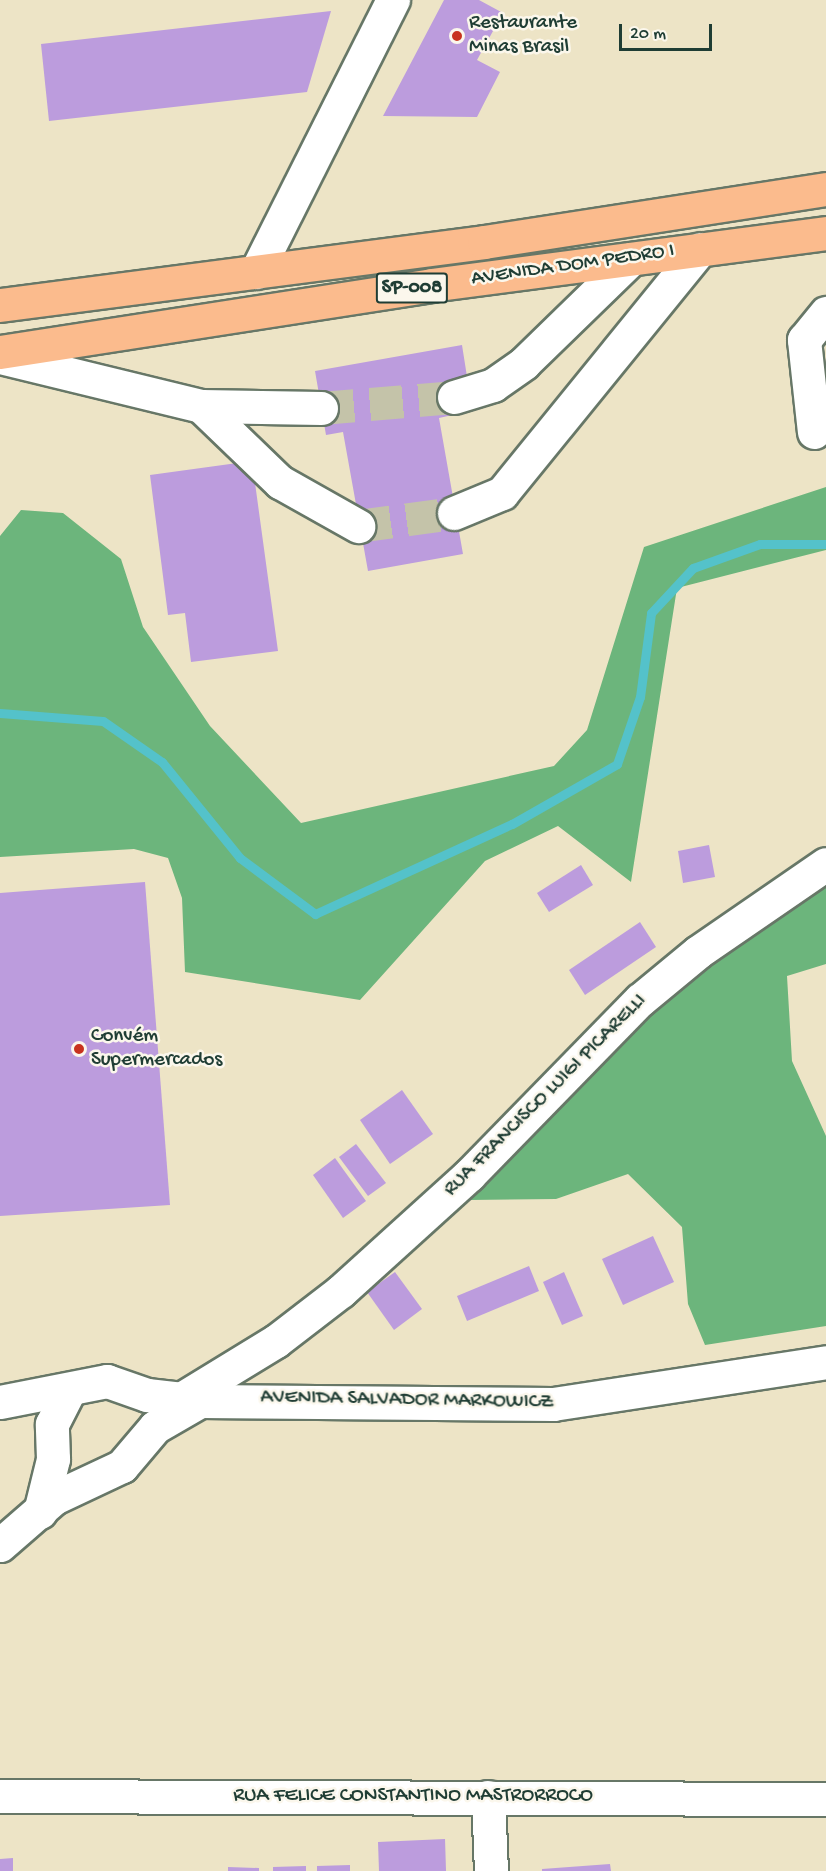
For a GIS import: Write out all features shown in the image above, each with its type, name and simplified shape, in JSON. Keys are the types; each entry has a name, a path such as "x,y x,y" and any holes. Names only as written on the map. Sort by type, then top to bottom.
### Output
{"main road":[{"name":"AVENIDA DOM PEDRO I","path":"0,305 256,272 826,189"},
{"name":"AVENIDA DOM PEDRO I","path":"0,352 700,249 826,233"}],"street":[{"path":"256,272 393,0"},
{"path":"454,513 502,493 700,249"},
{"path":"454,397 493,385 524,363 631,259"},
{"path":"814,432 804,340 826,313"},
{"path":"0,357 201,406 321,408"},
{"path":"201,406 280,482 358,526"},
{"name":"RUA FRANCISCO LUIGI PICARELLI","path":"143,1439 169,1416 276,1341 469,1175 640,1000 708,945 826,864"},
{"path":"276,1341 267,1355 268,1372 296,1398"},
{"name":"AVENIDA SALVADOR MARKOWICZ","path":"191,1400 296,1398 553,1404 826,1362"},
{"path":"0,1402 107,1381 128,1389 191,1400"},
{"path":"40,1512 54,1440 57,1406 70,1389"},
{"path":"2,1540 70,1488 122,1466 143,1439 141,1406 128,1389"},
{"path":"0,1409 54,1440 73,1466 106,1473"},
{"name":"RUA FELICE CONSTANTINO MASTRORROCO","path":"0,1796 826,1799"},
{"path":"488,1797 491,1871"}],"green space":[{"path":"826,487 826,550 677,588 631,882 558,826 485,861 360,1000 185,972 182,898 168,858 134,849 0,857 0,536 21,510 63,513 121,559 143,627 210,726 301,823 554,766 587,730 644,547"},
{"path":"826,883 826,964 787,976 792,1061 826,1136 826,1326 705,1345 688,1304 682,1227 628,1174 556,1199 469,1200 521,1127 742,929"}],"building":[{"name":"Restaurante Minas Brasil","path":"444,0 479,0 503,13 477,60 500,72 477,117 383,116"},
{"path":"331,11 307,92 49,121 41,44"},
{"path":"462,345 468,383 452,385 457,414 439,418 463,554 368,571 343,432 326,435 315,371"},
{"path":"252,461 278,651 191,662 185,613 168,615 150,475"},
{"path":"709,845 715,877 683,883 678,851"},
{"path":"581,865 593,885 549,912 537,893"},
{"name":"Convém Supermercados","path":"145,882 170,1205 0,1216 0,893"},
{"path":"640,922 656,947 585,995 569,970"},
{"path":"402,1090 433,1134 390,1164 360,1120"},
{"path":"356,1144 386,1183 368,1196 339,1157"},
{"path":"335,1158 366,1201 343,1218 313,1175"},
{"path":"653,1236 674,1282 623,1305 602,1259"},
{"path":"529,1266 539,1291 467,1321 457,1296"},
{"path":"395,1272 422,1309 394,1330 367,1292"},
{"path":"564,1272 583,1316 562,1325 543,1282"},
{"path":"445,1839 446,1871 379,1871 378,1842"},
{"path":"13,1858 13,1871 0,1871 0,1859"},
{"path":"610,1864 611,1871 542,1871 542,1869"},
{"path":"350,1865 350,1871 317,1871 317,1866"},
{"path":"306,1866 306,1871 273,1871 273,1867"},
{"path":"228,1867 259,1868 259,1871 228,1871"}],"waterway":[{"path":"0,713 103,721 162,762 240,858 315,914 512,824 617,764 640,697 651,613 693,568 760,544 826,544"}],"tunnel":[{"path":"321,408 454,397"},
{"path":"358,526 454,513"}],"place":[{"name":"Restaurante Minas Brasil","path":"457,36"},
{"name":"Convém Supermercados","path":"79,1049"}]}
